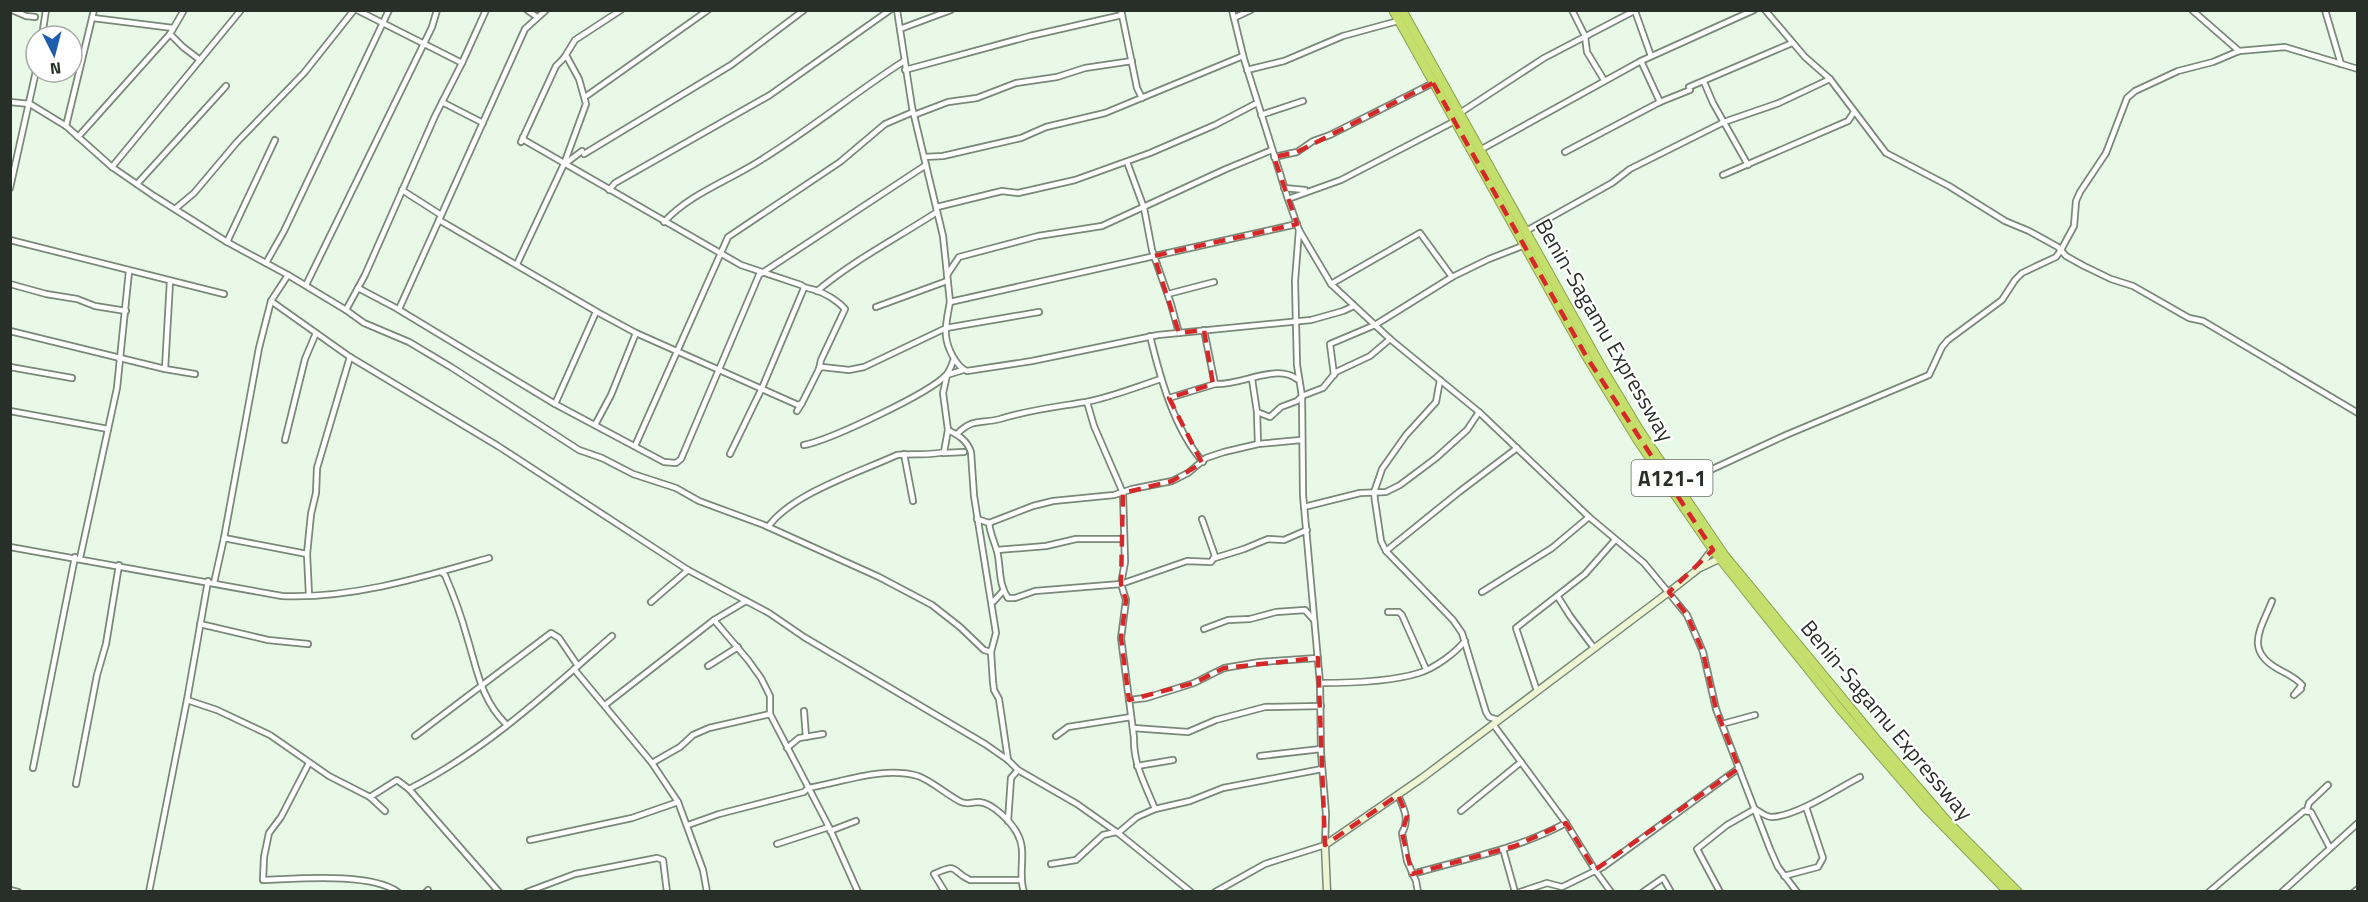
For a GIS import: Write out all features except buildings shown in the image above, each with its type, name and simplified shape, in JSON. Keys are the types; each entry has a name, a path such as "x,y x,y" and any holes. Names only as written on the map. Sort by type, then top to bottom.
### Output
{"highway":[{"name":"A121-1","path":"1393,10 1433,82 1457,117 1586,356 1638,441 1722,558 1840,709 1924,806 2008,891"},
{"name":"Benin-Sagamu Expressway","path":"1402,10 1457,117 1480,150 1601,366 1640,431 1678,485 1716,549"},
{"name":"Benin-Sagamu Expressway","path":"1722,558 1948,822 2018,891"}],"street":[{"path":"12,10 35,17"},
{"path":"66,126 94,10"},
{"path":"78,137 170,34 184,10"},
{"path":"112,166 242,10"},
{"path":"175,209 194,193 237,142 304,73 355,10 462,63"},
{"path":"266,263 284,231 384,25 389,10"},
{"path":"306,285 437,10"},
{"path":"346,310 486,10"},
{"path":"527,10 537,17"},
{"path":"399,309 525,28 546,10"},
{"path":"621,10 575,40 556,66 522,139 741,265 817,291 844,309 819,369 797,411"},
{"path":"585,97 708,10"},
{"path":"564,164 731,65 804,10"},
{"path":"609,190 615,183 770,95 890,10"},
{"path":"897,10 913,114 937,209 945,254 950,302 946,336 954,358 963,370"},
{"path":"900,28 951,10"},
{"path":"1232,10 1257,103 1299,230 1331,284 1390,339 1479,412 1589,518 1644,563 1687,615 1703,652 1716,709 1770,849 1784,876 1797,891"},
{"path":"1234,18 1251,10"},
{"path":"1572,10 1585,36 1587,52 1604,80"},
{"path":"1480,150 1641,61 1754,10"},
{"path":"1766,10 1792,43 1830,79 1886,153 1949,186 2005,221 2029,231 2084,266 2111,279 2133,286 2189,318 2203,321 2358,413"},
{"path":"2192,10 2239,51"},
{"path":"2197,15 2202,10"},
{"path":"2325,10 2341,64"},
{"path":"1288,199 1341,180 1457,117 1544,58 1636,11 1651,56"},
{"path":"905,69 1122,13 1137,88 1142,98"},
{"path":"93,18 173,28"},
{"path":"1247,70 1284,61 1342,36 1398,21"},
{"path":"170,34 200,60"},
{"path":"1564,152 1660,102 1792,43"},
{"path":"1678,485 1786,435 1926,377 1948,340 2002,300 2015,279 2022,273 2056,257 2074,225 2076,201 2106,153 2127,98 2148,83 2178,71 2220,60 2239,51 2285,47 2358,69"},
{"path":"924,157 943,156 1021,138 1046,126 1105,113 1243,56"},
{"path":"517,264 564,164 586,104 579,79 567,57 564,58"},
{"path":"635,446 679,352 728,237 840,162 885,124 948,102 977,98 1016,83 1057,77 1085,68 1132,61"},
{"path":"1641,61 1660,102"},
{"path":"664,222 676,209 695,196 764,159 861,88 904,62"},
{"path":"1526,231 1612,183 1630,169 1724,122 1779,103 1830,79"},
{"path":"1274,157 1297,152 1313,141 1330,135 1433,82"},
{"path":"1704,82 1748,165"},
{"path":"10,188 34,84"},
{"path":"137,184 226,86"},
{"path":"1261,115 1303,101"},
{"path":"10,102 30,104 66,126 112,166 227,242 306,285 364,323 401,338 451,367 579,450 602,458 633,474 663,483 699,501 768,528 879,578 932,605 984,650 991,652"},
{"path":"442,102 483,123"},
{"path":"817,291 843,269 884,246 937,209 1002,191 1018,192 1075,180 1188,137 1257,103"},
{"path":"1723,175 1848,121 1854,112"},
{"path":"227,242 275,141"},
{"path":"10,149 18,150"},
{"path":"945,254 959,256 1038,236 1102,226 1272,150"},
{"path":"1127,162 1144,208 1154,256 1179,333"},
{"path":"358,288 399,309 555,404 664,462 676,463 681,459 761,273 926,165"},
{"path":"1284,188 1308,190"},
{"path":"402,190 440,217 596,312 636,333 793,403 802,404"},
{"path":"950,302 1297,224"},
{"path":"1299,230 1295,281 1298,379 1302,396 1300,440 1320,683 1328,891"},
{"path":"1331,284 1420,233 1452,277"},
{"path":"10,240 224,294"},
{"path":"1334,375 1330,344 1375,325 1452,277 1525,245"},
{"path":"876,307 947,278 959,256"},
{"path":"33,768 117,388 129,271"},
{"path":"214,583 259,348 271,301 288,275"},
{"path":"165,369 170,281"},
{"path":"1168,294 1214,282"},
{"path":"10,284 46,294 77,299 95,306 126,311"},
{"path":"730,454 762,388 804,288"},
{"path":"271,301 350,357 507,452 688,570 746,601 1008,760 1018,770 1055,790 1117,832 1191,891"},
{"path":"804,445 820,442 838,434 933,386 947,375 963,370 1032,361 1150,336 1328,316 1354,306"},
{"path":"555,404 596,312"},
{"path":"819,369 822,367 849,370 864,367 946,328 1039,312"},
{"path":"1204,330 1215,384"},
{"path":"10,331 165,369 195,374"},
{"path":"285,440 305,360 316,333"},
{"path":"595,425 611,394 636,333"},
{"path":"1150,336 1161,379 1189,440 1203,462"},
{"path":"1257,412 1270,417 1281,407 1323,388 1344,367 1377,352 1390,339"},
{"path":"309,595 307,554 311,514 316,493 317,468 350,357"},
{"path":"943,453 948,430 943,393 954,358"},
{"path":"10,367 72,378"},
{"path":"1169,398 1215,384 1277,373 1290,373 1298,379"},
{"path":"958,434 966,425 974,421 999,419 1022,412 1087,402 1161,379"},
{"path":"1252,379 1257,412 1258,444"},
{"path":"1440,380 1436,402 1406,435 1382,469 1374,492 1381,542 1386,551 1453,620 1465,641 1486,712 1496,722 1521,762 1566,823 1611,891"},
{"path":"1087,402 1094,426 1123,493 1122,538 1125,562 1121,584 1126,600 1121,638 1134,751 1137,766 1155,809"},
{"path":"10,411 108,429"},
{"path":"1304,507 1347,496 1386,492 1400,485 1436,458 1467,430 1479,412"},
{"path":"948,430 958,434 971,452 971,479 996,633 991,652 993,682 999,699 1008,760"},
{"path":"977,519 989,523 1053,501 1123,493 1172,481 1206,458 1224,452 1258,444 1300,440"},
{"path":"1386,551 1517,448"},
{"path":"768,528 776,516 831,484 904,454 964,452"},
{"path":"904,454 913,501"},
{"path":"1482,592 1552,548 1589,518"},
{"path":"1202,519 1215,558"},
{"path":"989,523 1003,591 1008,598 1035,591 1121,584 1187,561 1205,563 1268,539 1284,540 1307,530"},
{"path":"224,538 307,554"},
{"path":"996,550 1046,546 1076,539 1122,538"},
{"path":"1537,691 1516,628 1585,574 1616,540"},
{"path":"10,546 282,596 330,594 399,582 489,558"},
{"path":"1215,891 1265,864 1325,845 1398,795 1669,592 1696,570 1716,549"},
{"path":"1696,570 1722,558"},
{"path":"76,784 97,675 106,644 119,565"},
{"path":"651,602 688,570"},
{"path":"441,572 458,606 481,686 495,713 506,724"},
{"path":"149,891 208,581"},
{"path":"994,601 1003,591"},
{"path":"1558,597 1569,616 1594,648"},
{"path":"605,705 714,620 746,601"},
{"path":"2272,601 2257,639 2258,651 2265,660 2298,680 2302,685 2294,695 2301,689"},
{"path":"1204,628 1228,620 1250,620 1267,614 1297,609 1305,610 1314,620"},
{"path":"1388,612 1400,612 1402,615 1426,669"},
{"path":"714,620 761,678 770,696 770,714 858,891"},
{"path":"200,624 268,640 308,644"},
{"path":"416,736 551,633 559,638 576,668 652,764 678,802 703,870 707,891"},
{"path":"409,789 462,759 576,668 612,636"},
{"path":"1320,683 1364,681 1420,673 1456,651 1465,641"},
{"path":"708,666 738,647"},
{"path":"1129,700 1146,698 1194,683 1224,668 1260,662 1318,658"},
{"path":"187,700 217,710 270,735 309,764 370,797 385,811"},
{"path":"1133,728 1188,732 1216,720 1265,706 1321,706"},
{"path":"804,711 806,736"},
{"path":"652,764 680,747 693,735 710,728 770,714"},
{"path":"1722,724 1755,715"},
{"path":"1056,736 1068,727 1131,717"},
{"path":"787,748 799,738 823,734"},
{"path":"1260,756 1321,749"},
{"path":"1137,766 1173,760"},
{"path":"1461,811 1521,762"},
{"path":"309,764 281,817 269,833 264,857 263,880 332,878 370,883 398,891"},
{"path":"1520,891 1547,883 1562,889 1603,867 1739,768"},
{"path":"1051,864 1076,860 1103,835 1117,832 1137,817 1155,809 1191,801 1223,788 1322,769"},
{"path":"1008,821 1011,778 1018,770"},
{"path":"688,825 719,814 804,792 808,788 879,773 918,776 960,801 970,805 980,802 990,806 1008,821 1023,845 1020,880 1024,891"},
{"path":"1755,809 1771,817 1806,807 1860,777"},
{"path":"370,797 397,780 409,789 499,891"},
{"path":"2209,891 2307,810 2309,803 2328,784"},
{"path":"1398,795 1407,816 1402,833 1418,891"},
{"path":"530,840 632,818 678,802"},
{"path":"1784,876 1818,867 1823,858 1806,807"},
{"path":"1720,891 1697,849 1726,825 1755,809"},
{"path":"2307,810 2311,812 2330,848"},
{"path":"777,844 856,821"},
{"path":"1412,874 1504,849 1540,837 1566,823"},
{"path":"2282,891 2358,823"},
{"path":"1418,869 1504,849"},
{"path":"1504,849 1515,891"},
{"path":"527,891 575,874 657,858 663,860 667,891"},
{"path":"945,891 934,874 949,867 957,869 970,880 1020,880"},
{"path":"1643,891 1663,878 1671,891"},
{"path":"10,890 18,891"}],"highlighted area":[{"path":"1433,83 1586,356 1713,550 1669,592 1687,615 1703,652 1716,709 1739,768 1595,870 1566,823 1515,846 1412,874 1402,833 1407,816 1398,795 1325,845 1318,658 1224,668 1194,683 1129,700 1121,638 1126,600 1121,584 1123,493 1172,481 1202,463 1169,398 1213,384 1204,330 1179,333 1154,256 1297,224 1274,157 1297,152"}]}
